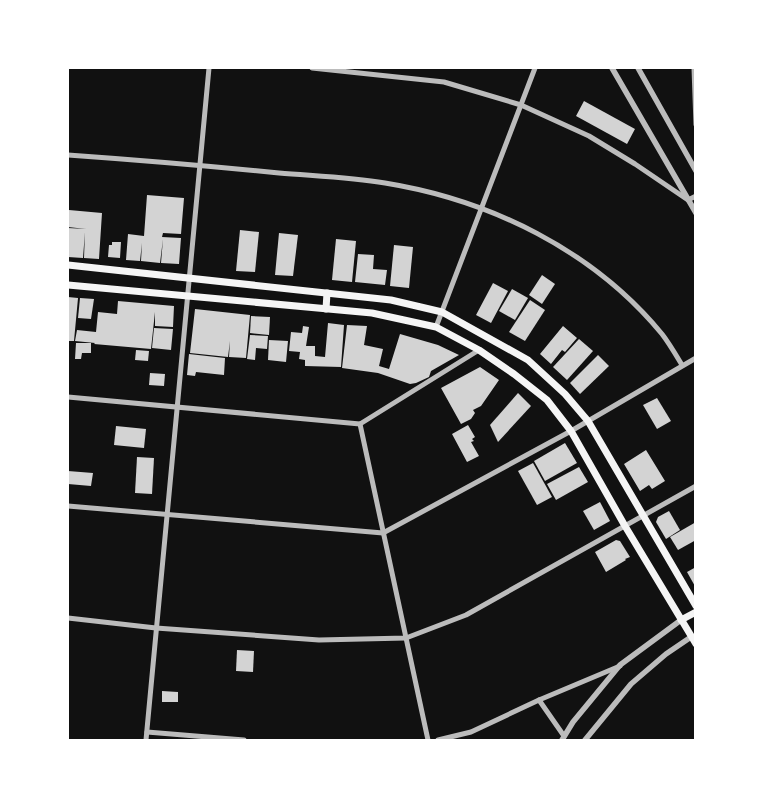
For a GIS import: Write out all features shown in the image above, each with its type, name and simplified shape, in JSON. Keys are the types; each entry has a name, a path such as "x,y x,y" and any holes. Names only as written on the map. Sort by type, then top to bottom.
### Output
{"main road":[{"path":"68,265 391,300 442,312 528,360 565,394 588,421 696,606"},
{"path":"68,285 372,313 436,327 479,350 547,400 571,431 625,526 681,620 693,636 696,644"},
{"path":"326,309 327,293"},
{"path":"681,620 696,612"}],"street":[{"path":"146,740 209,68"},
{"path":"312,68 444,82 521,105 589,136 688,200"},
{"path":"436,327 535,68"},
{"path":"612,68 696,213"},
{"path":"638,68 696,171"},
{"path":"694,68 696,125"},
{"path":"68,155 200,165 384,183 438,194 482,209 539,233 578,256 637,306 663,335 682,366"},
{"path":"688,200 696,196"},
{"path":"68,397 360,424 479,350"},
{"path":"68,506 383,533 571,431 696,358"},
{"path":"360,424 428,740"},
{"path":"68,618 156,628 319,640 406,638 466,615 696,486"},
{"path":"539,700 563,738 573,722 620,666 681,620"},
{"path":"584,740 631,684 666,654 693,636"},
{"path":"438,740 471,732 539,700 620,666"},
{"path":"147,732 244,740"}],"building":[{"path":"584,101 635,129 627,144 576,116"},
{"path":"147,195 184,198 181,234 163,233 162,237 181,238 179,264 161,263 163,239 160,263 141,261 142,243 140,261 126,260 128,234 144,236"},
{"path":"69,210 102,213 99,259 84,258 85,232 83,258 68,257 68,228 86,229 68,227"},
{"path":"240,230 259,232 255,272 236,271"},
{"path":"279,233 298,235 293,276 275,275"},
{"path":"336,239 356,241 352,282 332,280"},
{"path":"112,242 121,242 120,258 108,257 109,245 112,245"},
{"path":"394,245 413,247 409,288 390,286"},
{"path":"358,254 374,255 373,269 387,270 385,285 355,282"},
{"path":"542,275 555,284 542,304 529,295"},
{"path":"493,283 508,291 491,323 476,315"},
{"path":"512,289 528,298 515,320 499,311"},
{"path":"68,297 78,298 74,341 68,341"},
{"path":"80,298 94,299 91,319 78,318"},
{"path":"530,300 545,310 525,341 509,332"},
{"path":"118,301 174,306 173,327 155,326 155,312 151,349 75,341 77,330 96,332 98,312 117,314"},
{"path":"195,309 250,315 246,358 229,357 230,341 228,357 190,353"},
{"path":"251,316 270,317 269,335 250,333"},
{"path":"328,323 344,325 341,367 305,366 305,360 299,359 300,352 289,351 291,332 302,333 303,326 309,327 306,346 315,346 315,356 325,357"},
{"path":"347,325 367,326 364,345 383,349 379,366 389,369 400,334 438,345 459,355 431,371 429,377 410,384 378,373 342,368"},
{"path":"563,326 577,338 565,352 562,350 551,364 540,354"},
{"path":"154,328 173,329 171,350 152,348"},
{"path":"250,335 268,336 267,349 256,348 255,360 247,359"},
{"path":"579,339 593,351 567,380 553,367"},
{"path":"269,340 288,341 286,362 268,360"},
{"path":"76,343 91,343 91,353 82,353 81,359 75,359"},
{"path":"136,350 149,351 148,361 135,360"},
{"path":"189,354 225,358 224,375 196,372 195,376 187,375"},
{"path":"598,355 609,366 580,394 570,383"},
{"path":"480,367 499,380 481,406 473,410 475,413 471,419 461,424 441,388"},
{"path":"150,373 165,374 164,386 149,385"},
{"path":"518,393 531,406 498,442 490,425"},
{"path":"657,398 671,421 657,429 643,405"},
{"path":"468,425 475,437 472,439 474,441 471,442 479,456 467,462 452,434"},
{"path":"116,426 146,429 144,448 114,445"},
{"path":"565,443 577,463 545,481 534,461"},
{"path":"646,450 665,481 652,489 649,485 640,491 624,464"},
{"path":"137,457 154,458 152,494 135,493"},
{"path":"533,463 552,497 537,505 518,471"},
{"path":"579,467 588,482 556,500 547,484"},
{"path":"68,471 93,473 91,486 68,484"},
{"path":"600,502 610,521 594,530 583,511"},
{"path":"669,511 680,530 666,539 656,522 658,517"},
{"path":"696,522 696,540 678,550 670,537"},
{"path":"616,540 620,541 630,557 606,572 595,552"},
{"path":"696,567 696,588 687,572"},
{"path":"237,650 254,651 253,672 236,671"},
{"path":"162,691 178,692 178,702 162,702"}]}
